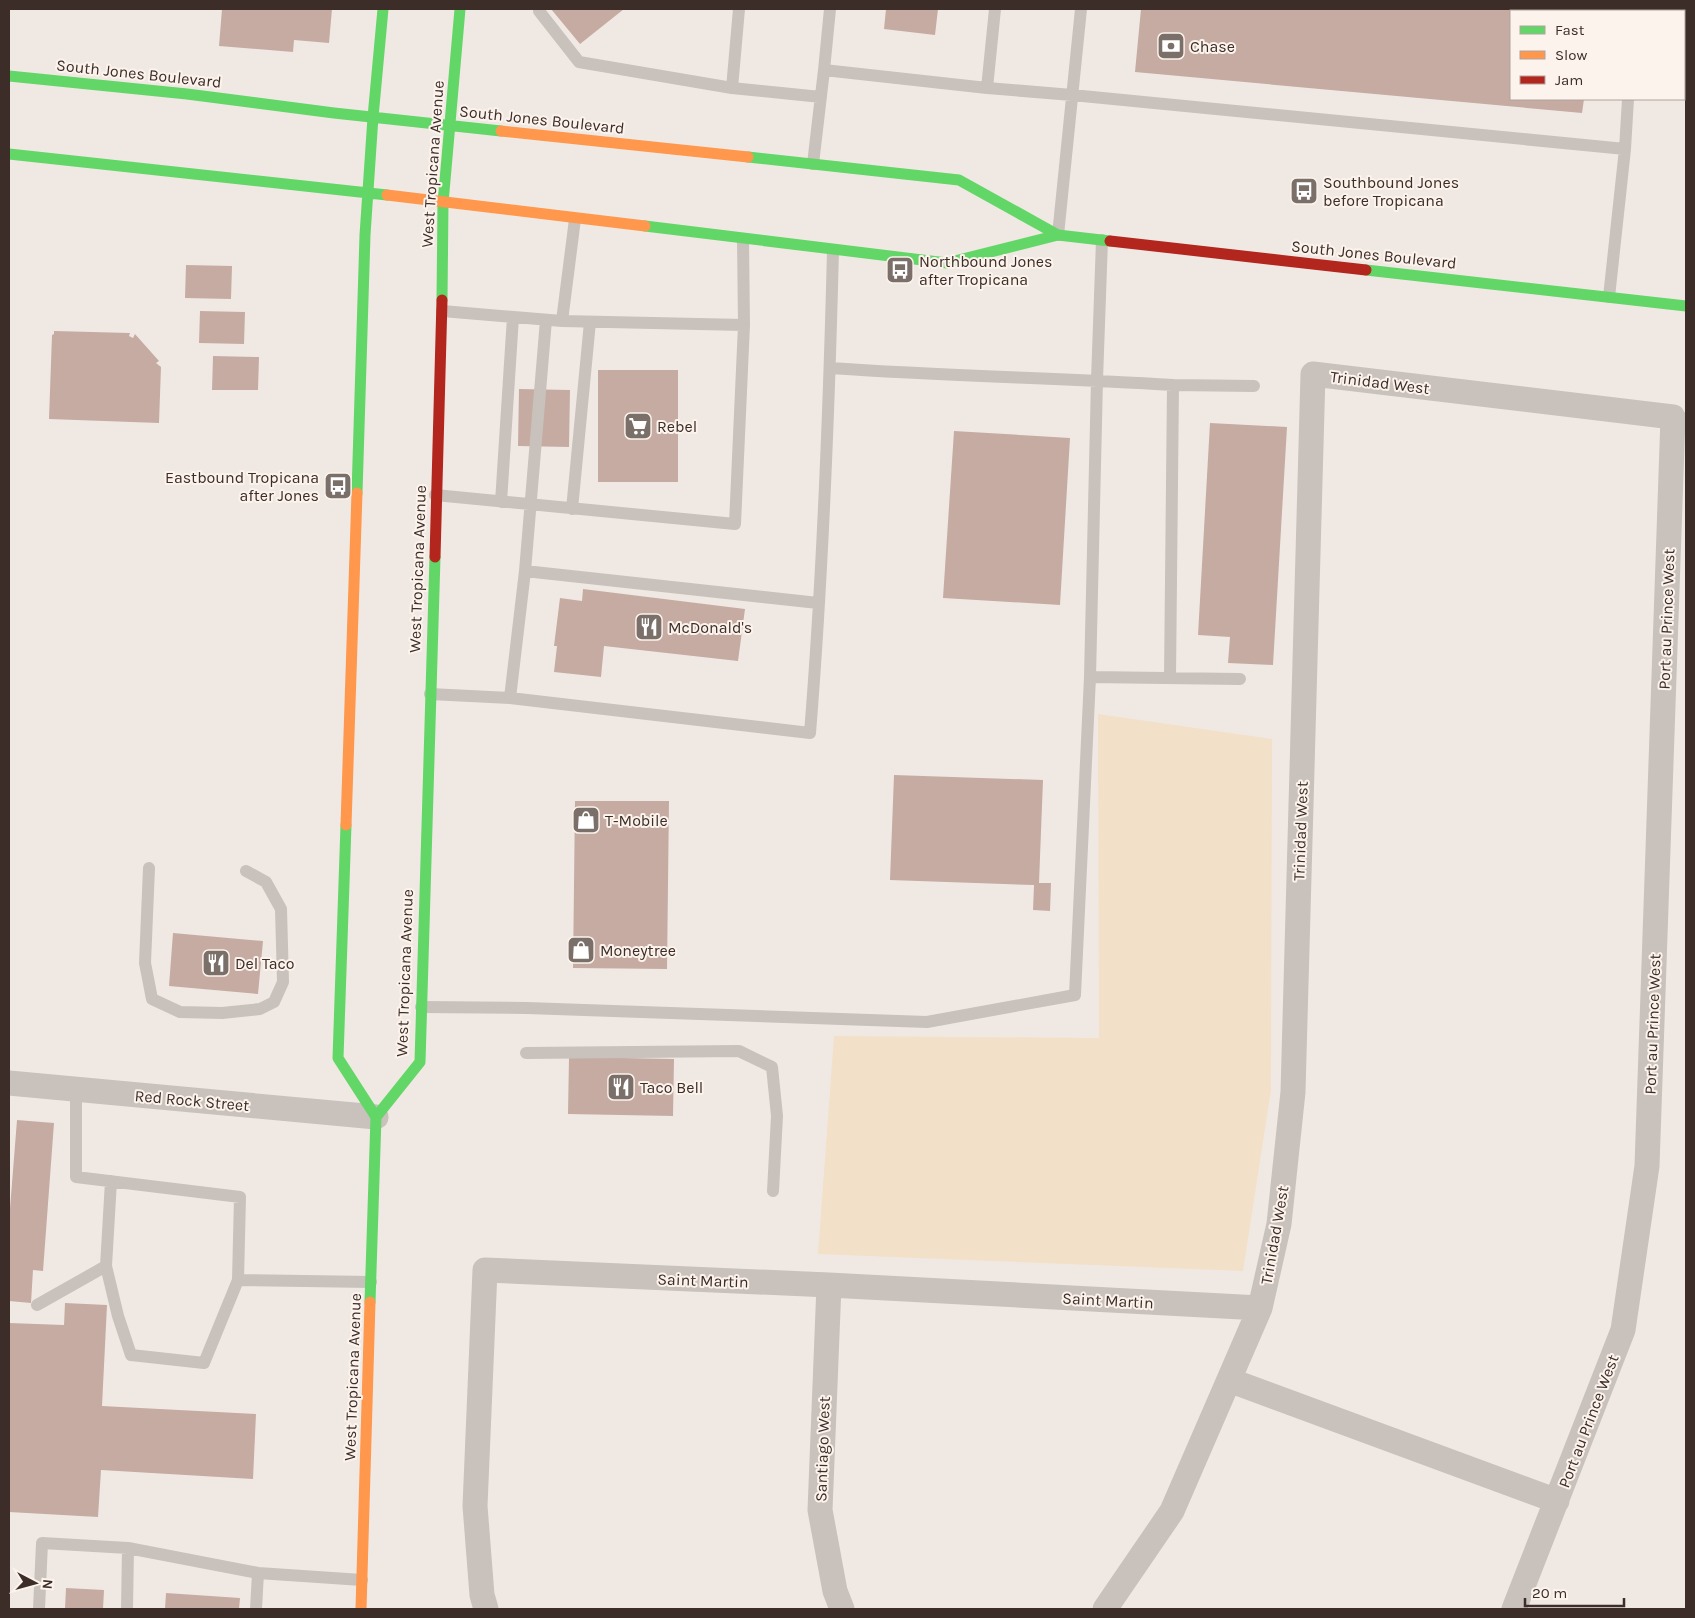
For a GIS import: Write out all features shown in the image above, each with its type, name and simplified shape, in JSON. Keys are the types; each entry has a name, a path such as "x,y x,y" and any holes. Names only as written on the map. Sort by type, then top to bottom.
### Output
{"main road":[{"path":"376,1116 338,1058 368,194 383,9"},
{"name":"West Tropicana Avenue","path":"361,1609 376,1116 420,1062 435,495 442,311 443,203 460,9"},
{"name":"South Jones Boulevard","path":"9,76 188,94 373,117 959,180 1058,235"},
{"name":"South Jones Boulevard","path":"9,154 368,194 947,263 1058,235 1686,306"}],"street":[{"name":"Trinidad West","path":"1105,1609 1172,1511 1260,1308 1279,1224 1293,1092 1313,374 1674,417"},
{"name":"Port au Prince West","path":"1514,1609 1623,1330 1647,1166 1674,417"},
{"name":"Red Rock Street","path":"9,1083 376,1116"},
{"name":"Saint Martin","path":"486,1609 482,1595 475,1506 485,1270 829,1285 1260,1308"},
{"name":"Santiago West","path":"829,1285 820,1510 835,1591 842,1609"},
{"path":"1229,1380 1557,1501"}],"lane":[{"path":"539,9 579,62 732,88 822,97"},
{"path":"732,88 739,9"},
{"path":"813,164 822,97 830,9"},
{"path":"987,88 995,9"},
{"path":"1058,235 1082,9"},
{"path":"824,70 987,88 1625,149"},
{"path":"1609,297 1625,149 1628,100"},
{"path":"562,321 574,219"},
{"path":"435,495 735,524 744,325 743,239"},
{"path":"421,1007 537,1008 927,1022 1075,995 1090,677 1102,240"},
{"path":"430,694 510,698 810,733 816,652 830,368 833,250"},
{"path":"442,311 562,321 744,325"},
{"path":"500,502 513,317"},
{"path":"510,698 525,571 546,320"},
{"path":"572,509 590,322"},
{"path":"830,368 1173,385 1254,386"},
{"path":"1170,678 1173,385"},
{"path":"525,571 818,603"},
{"path":"1090,677 1240,679"},
{"path":"149,868 145,963 152,999 180,1012 222,1013 260,1009 274,1002 284,982 281,909 266,882 246,872"},
{"path":"526,1053 739,1051 772,1067 777,1116 773,1191"},
{"path":"76,1090 76,1177 111,1181 240,1198 238,1280 204,1363 131,1355 118,1316 106,1266 111,1181"},
{"path":"37,1305 106,1266"},
{"path":"238,1280 371,1282"},
{"path":"39,1609 42,1543 128,1548 258,1574 362,1580"},
{"path":"126,1609 128,1548"},
{"path":"256,1609 258,1574"}],"sand":[{"path":"1098,714 1272,739 1271,1090 1243,1271 818,1254 834,1036 1099,1038"}],"building":[{"path":"222,9 332,9 329,43 294,40 293,52 219,46"},
{"path":"551,9 624,9 580,44"},
{"path":"886,9 938,9 935,35 884,29"},
{"path":"1141,9 1573,9 1510,10 1510,100 1584,100 1582,113 1135,72"},
{"path":"186,265 232,266 231,299 185,298"},
{"path":"200,311 245,312 244,344 199,343"},
{"path":"54,331 130,333 129,336 133,338 135,334 159,361 156,363 161,367 159,423 49,419 52,335"},
{"path":"213,356 259,357 258,390 212,390"},
{"name":"Rebel","path":"598,370 678,370 678,482 598,482"},
{"path":"519,389 570,390 569,447 518,446"},
{"path":"1210,423 1287,427 1273,665 1228,663 1230,637 1198,635"},
{"path":"954,431 1070,438 1060,605 943,598"},
{"name":"McDonald's","path":"583,589 745,609 738,661 604,646 601,677 554,672 557,646 554,646 560,598 582,601"},
{"path":"894,775 1043,780 1039,883 1051,883 1050,911 1033,910 1034,885 890,880"},
{"path":"575,801 669,801 667,969 573,968"},
{"name":"Del Taco","path":"173,933 263,941 258,994 169,986"},
{"name":"Taco Bell","path":"569,1057 674,1059 673,1116 568,1114"},
{"path":"17,1120 54,1123 43,1271 33,1270 31,1303 9,1301 9,1221"},
{"path":"65,1303 107,1305 102,1406 256,1414 253,1479 101,1470 98,1517 9,1512 9,1323 64,1325"},
{"path":"66,1588 104,1590 103,1609 65,1609"},
{"path":"166,1593 240,1598 239,1609 165,1609"}],"traffic: fast":[{"path":"357,493 365,235 383,9"},
{"path":"442,300 443,203 460,9"},
{"path":"9,76 187,94 334,113 501,131"},
{"path":"9,154 387,195"},
{"path":"748,157 959,180 1058,235"},
{"path":"645,226 947,263 1058,235 1110,241"},
{"path":"1366,270 1686,306"},
{"path":"376,1117 420,1062 435,557"},
{"path":"346,825 338,1058 376,1117 370,1302"}],"traffic: slow":[{"path":"501,131 748,157"},
{"path":"387,195 645,226"},
{"path":"346,825 357,493"},
{"path":"361,1609 370,1302"}],"traffic: jam":[{"path":"1110,241 1366,270"},
{"path":"435,557 442,300"}],"place":[{"name":"Chase","path":"1171,46"},
{"name":"Southbound Jones before Tropicana","path":"1304,191"},
{"name":"Northbound Jones after Tropicana","path":"900,270"},
{"name":"Rebel","path":"638,426"},
{"name":"Eastbound Tropicana after Jones","path":"338,486"},
{"name":"McDonald's","path":"649,627"},
{"name":"T-Mobile","path":"586,820"},
{"name":"Moneytree","path":"581,950"},
{"name":"Del Taco","path":"216,963"},
{"name":"Taco Bell","path":"621,1087"}]}
